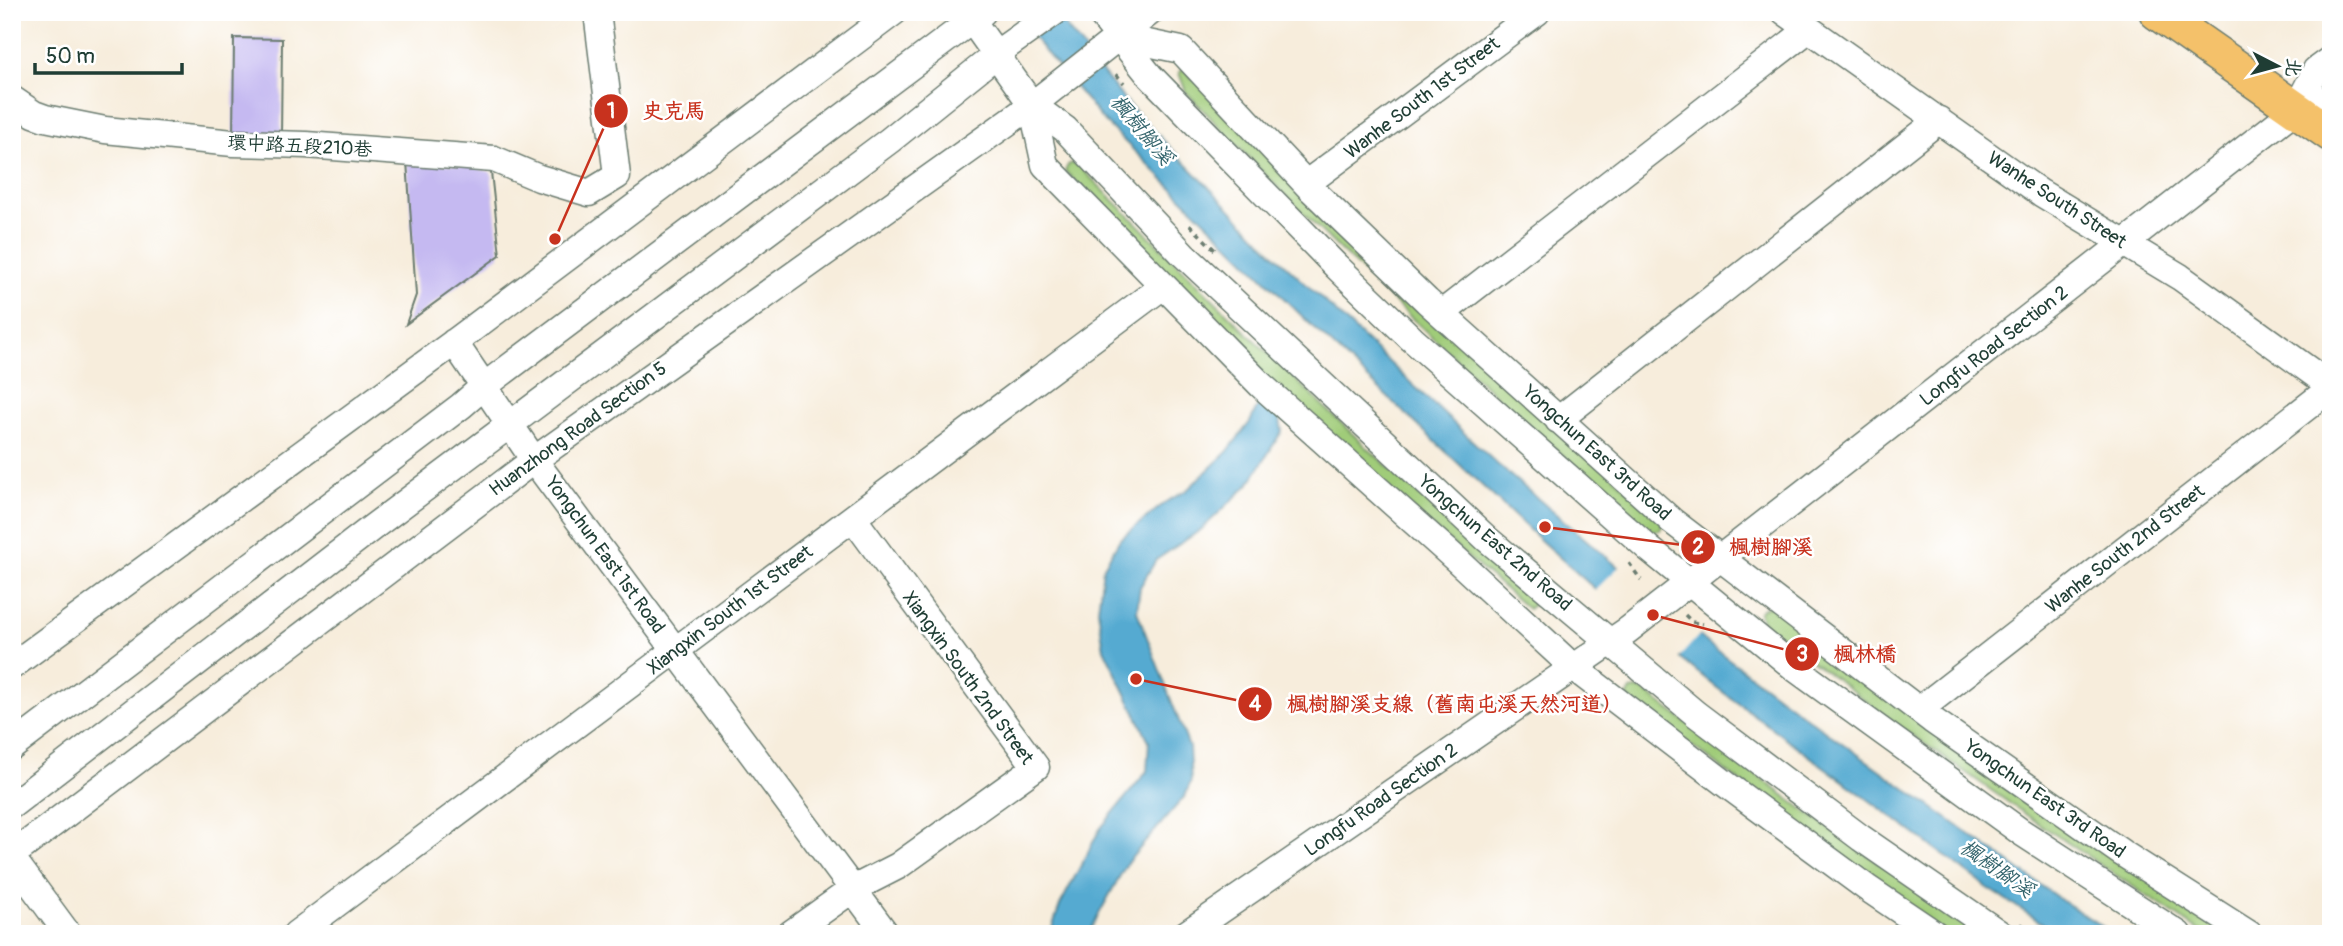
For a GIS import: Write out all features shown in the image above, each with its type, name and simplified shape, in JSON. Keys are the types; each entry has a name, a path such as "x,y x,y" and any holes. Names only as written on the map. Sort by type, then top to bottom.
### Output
{"main road":[{"path":"2157,12 2331,134"}],"street":[{"name":"環中路五段210巷","path":"12,99 45,118 105,130 233,143 306,145 494,159 539,178 589,193 617,176 597,12"},
{"path":"12,666 454,342 894,12"},
{"path":"12,805 373,527 890,140 1055,12"},
{"name":"Yongchun East 3rd Road","path":"1099,12 1115,40 1235,164 1412,339 1648,548 1796,669 2021,832 2178,934"},
{"name":"Huanzhong Road Section 5","path":"12,856 534,460 1036,101 1150,12"},
{"name":"Wanhe South 1st Street","path":"1307,183 1537,12"},
{"name":"Wanhe South Street","path":"1785,12 2059,205 2180,278 2331,387"},
{"path":"12,747 975,15"},
{"name":"Yongchun East 2nd Road","path":"975,15 1036,101 1182,254 1487,538 1696,714 1861,838 2000,934"},
{"path":"1442,313 1809,29"},
{"name":"Yongchun East 3rd Road","path":"1115,40 1181,50 1307,183 1442,313 1672,521 1919,709 2122,853 2249,934"},
{"path":"2296,109 2316,71 2331,59"},
{"path":"2296,109 2331,98"},
{"name":"Yongchun East 2nd Road","path":"1036,101 1045,165 1261,384 1574,668 1738,793 1934,934"},
{"name":"Longfu Road Section 2","path":"1186,934 1611,643 2125,245 2296,109"},
{"path":"1558,420 1939,120"},
{"name":"Xiangxin South 1st Street","path":"296,934 1163,286"},
{"name":"Yongchun East 1st Road","path":"454,342 534,460 886,934"},
{"name":"Wanhe South 2nd Street","path":"1919,709 2331,387"},
{"name":"Xiangxin South 2nd Street","path":"790,934 853,889 898,866 1036,767 853,518"},
{"path":"12,856 68,934"}],"path":[{"path":"1685,615 1692,622"}],"green space":[{"path":"1183,69 1663,523 1660,530 1650,531 1607,494 1480,382 1356,266 1186,92 1179,73"},
{"path":"1072,163 1079,166 1362,443 1528,594 1533,599 1533,605 1528,609 1290,405 1065,171"},
{"path":"1771,605 2239,934 2204,934 1902,728 1768,628 1759,613"},
{"path":"1631,690 1644,691 1809,814 1981,934 1943,934 1627,697"}],"water":[{"path":"1012,12 1054,12 1127,103 1274,254 1497,464 1710,645 2064,902 2114,934 2059,934 1988,888 1716,687 1604,597 1315,329 1101,118"},
{"path":"1260,402 1277,402 1282,431 1249,484 1202,529 1156,560 1140,587 1137,611 1189,747 1191,781 1185,796 1127,863 1088,934 1050,934 1060,905 1100,829 1147,771 1149,741 1104,649 1098,610 1103,568 1120,539 1166,502 1187,490 1227,452 1250,422"}],"pier":[{"path":"1621,565 1701,633 1677,660 1593,592"}],"building":[{"path":"234,38 282,39 281,140 233,140"},
{"path":"407,161 470,166 491,172 500,255 406,324 416,295"}],"place":[{"name":"史克馬","path":"555,239"},
{"name":"楓樹腳溪","path":"1545,527"},
{"name":"楓林橋","path":"1653,615"},
{"name":"楓樹腳溪支線（舊南屯溪天然河道）","path":"1136,679"}]}
